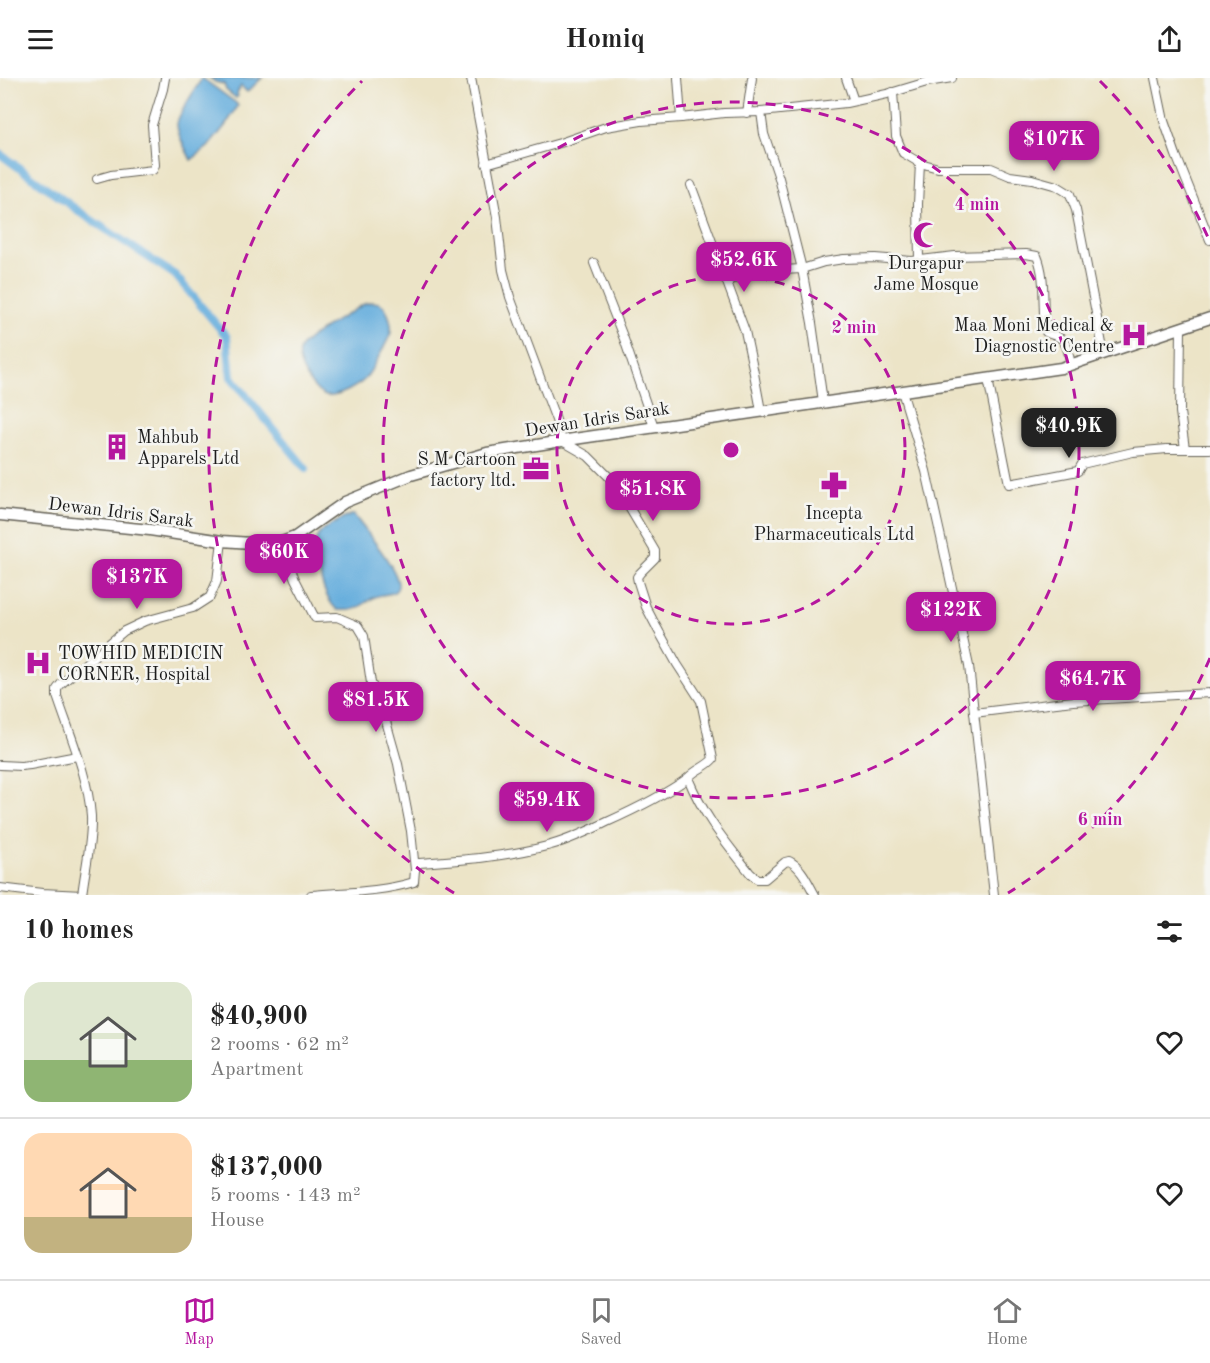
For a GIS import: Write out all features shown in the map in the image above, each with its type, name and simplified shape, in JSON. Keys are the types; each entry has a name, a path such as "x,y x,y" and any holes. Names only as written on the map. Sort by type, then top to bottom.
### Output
{"main road":[{"name":"Dewan Idris Sarak","path":"0,515 150,530 222,541 279,543 295,537 345,502 411,475 487,453 1061,368 1210,318"}],"street":[{"path":"97,179 153,170 155,165 152,125 165,78"},
{"path":"414,870 418,863 508,854 548,846 582,834 667,793 688,778 696,769 707,765 713,759 701,700 676,664 646,607 638,582 637,578 640,573 655,558 655,551 614,482 588,456 562,441 510,297 503,270 497,218 471,78"},
{"path":"678,78 681,118"},
{"path":"747,113 752,78"},
{"path":"846,78 854,101"},
{"path":"486,164 606,127 641,121 724,113 809,108 854,101 927,82 952,78"},
{"path":"1155,78 1164,121 1210,240"},
{"path":"893,92 896,136 903,153 920,163 938,168 990,168 1010,176 1057,186 1070,194 1076,210 1104,354"},
{"path":"761,112 764,134 779,178 802,269 814,332 823,402"},
{"path":"919,260 920,163"},
{"path":"690,185 744,331 761,411"},
{"path":"726,281 763,272 802,269 844,259 919,260 955,256 1026,254 1036,256 1044,284 1046,332 1060,338 1066,344 1071,365"},
{"path":"594,264 624,339 654,427"},
{"path":"1181,328 1180,412 1185,449"},
{"path":"988,379 1009,484 1078,471 1082,464 1134,452 1210,449"},
{"path":"902,391 926,471 969,666 994,895"},
{"path":"0,888 82,895 90,848 91,817 87,789 57,696 57,689 123,631 144,621 193,608 210,597 218,581 222,541"},
{"path":"285,542 288,561 295,579 315,618 337,617 358,626 364,636 371,683 382,707 398,764 411,831 414,870 414,882 400,886 373,891 311,895"},
{"path":"974,713 1073,701 1210,693"},
{"path":"0,765 30,765 77,756"},
{"path":"688,778 714,827 750,873 757,879 765,879 789,861 794,863 804,876 814,895"}],"water":[{"path":"202,78 238,106 208,147 191,160 180,138 177,124 183,109"},
{"path":"210,78 262,78 247,92 241,86 236,98 226,90 224,84"},
{"path":"371,302 384,306 390,320 391,332 383,349 361,383 338,394 327,396 322,394 311,384 302,369 300,349 320,331"},
{"path":"354,515 374,541 389,563 398,583 393,593 375,597 355,609 337,610 326,595 323,586 316,539 326,528"}],"waterway":[{"path":"0,154 87,217 175,275 227,337 231,377 306,469"}],"place":[{"name":"Durgapur Jame Mosque","path":"926,235"},
{"name":"Maa Moni Medical & Diagnostic Centre","path":"1134,335"},
{"name":"Mahbub Apparels Ltd","path":"117,447"},
{"name":"S M Cartoon factory ltd.","path":"536,469"},
{"name":"Incepta Pharmaceuticals Ltd","path":"834,485"},
{"name":"TOWHID MEDICIN CORNER, Hospital","path":"38,663"}]}
